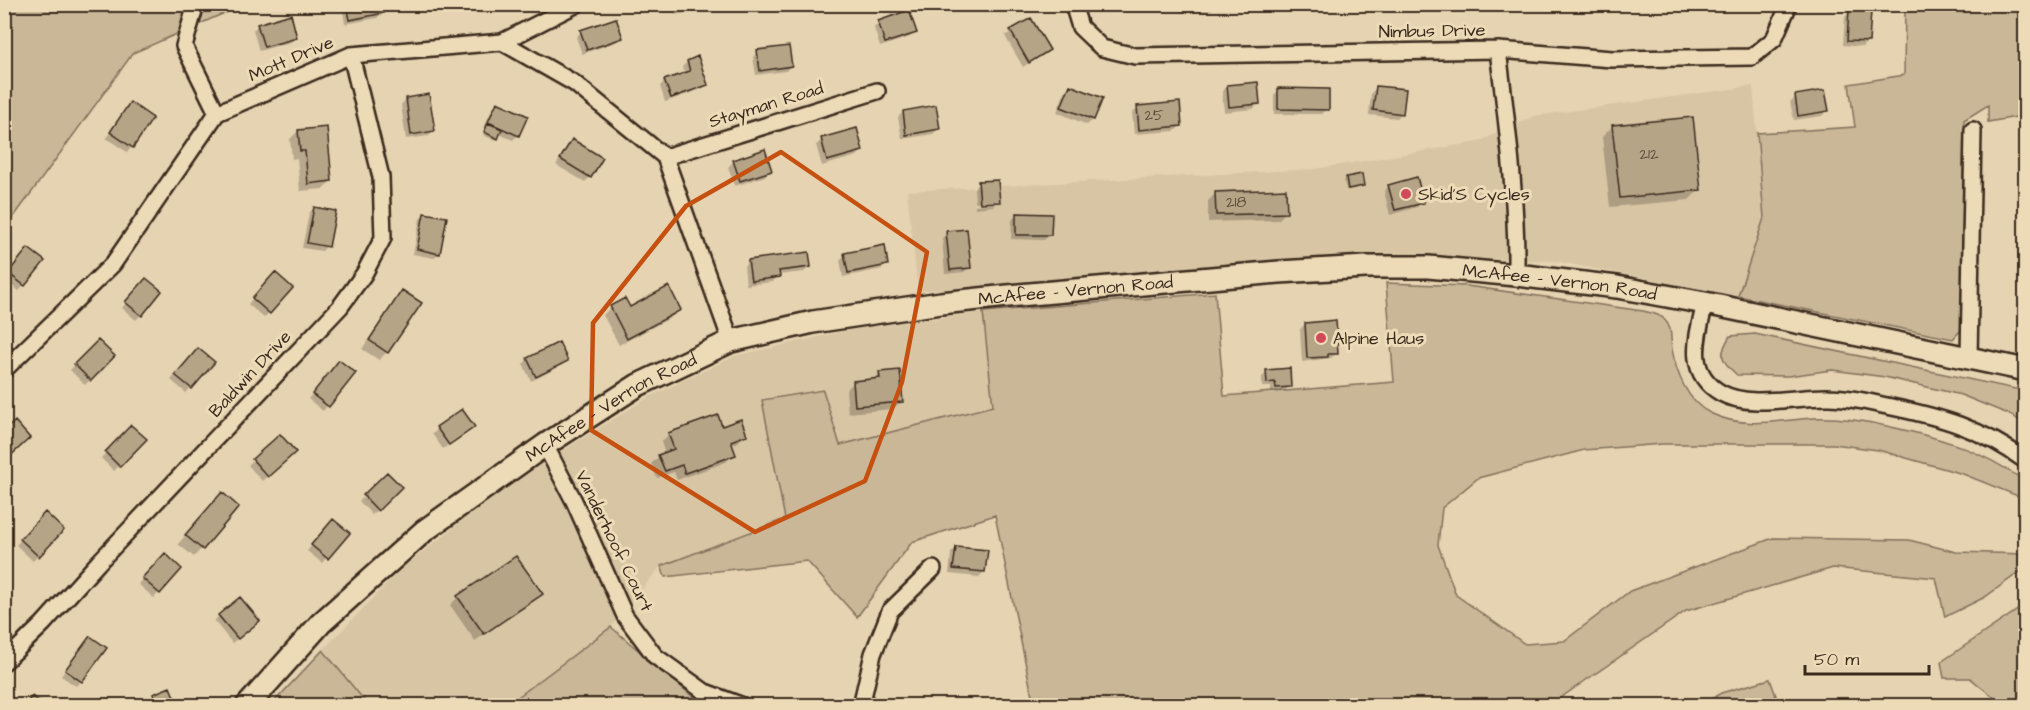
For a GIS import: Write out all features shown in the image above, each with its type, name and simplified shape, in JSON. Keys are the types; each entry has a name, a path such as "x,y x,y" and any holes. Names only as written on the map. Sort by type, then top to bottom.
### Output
{"main road":[{"name":"McAfee - Vernon Road","path":"247,705 321,623 424,531 545,445 638,385 731,341 824,320 941,303 1279,272 1366,267 1428,267 1617,287 1705,303 2025,370"}],"street":[{"path":"4,370 113,264 217,113 184,46 196,4"},
{"path":"502,42 577,4"},
{"name":"Nimbus Drive","path":"1073,4 1080,27 1102,48 1135,56 1498,50 1612,59 1752,57 1774,39 1787,4"},
{"path":"502,42 574,83 665,157 731,341"},
{"name":"Mott Drive","path":"217,113 351,55 502,42"},
{"path":"1498,50 1516,238 1515,275"},
{"name":"Baldwin Drive","path":"4,662 43,624 340,307 364,274 383,238 381,177 351,55"},
{"name":"Stayman Road","path":"665,157 877,91"},
{"path":"1968,358 1973,130"},
{"path":"1705,303 1695,353 1702,375 1720,392 1742,400 1830,397 1854,399 1907,410 1945,419 1980,432 2025,461"},
{"name":"Vanderhoof Court","path":"545,445 574,501 625,615 655,656 705,692 743,705"},
{"path":"861,705 873,654 890,611 933,569"}],"highlighted area":[{"path":"781,152 927,252 902,382 865,481 755,532 591,430 593,323 686,206"}],"shaded area":[{"path":"5,5 243,5 133,53 5,229"},
{"path":"1905,5 2025,5 2025,119 2016,117 1988,122 1988,105 1964,120 1961,330 1953,339 1738,296 1764,218 1757,133 1855,127 1849,84 1904,75"},
{"path":"1753,86 1764,218 1738,296 1555,261 1346,256 918,291 907,191 1315,169 1478,142 1534,116"},
{"path":"1386,283 1467,286 1655,314 1662,317 1669,326 1674,358 1684,386 1695,402 1710,413 1749,423 1824,418 1881,425 1928,436 1977,453 2025,481 2025,499 1963,474 1878,450 1834,444 1663,444 1584,450 1478,478 1442,508 1438,545 1456,595 1525,644 1564,641 1630,591 1773,538 1909,540 1956,552 2025,554 2025,568 1985,597 1945,617 1936,578 1833,568 1686,611 1550,705 1034,705 995,515 912,542 857,617 807,561 665,577 661,566 785,519 762,400 823,390 840,445 993,406 983,312 1215,293 1224,396 1394,382"},
{"path":"983,312 993,406 839,445 785,519 661,566 611,627 506,705 368,705 323,650 401,569 509,484 649,397 735,356 848,330"},
{"path":"1755,334 2025,391 2025,425 2013,416 1961,395 1885,377 1832,370 1788,376 1737,375 1727,366 1723,357 1726,343 1730,336"},
{"path":"2025,605 2025,705 1998,705 1997,700 1970,678 1944,678 1941,662"},
{"path":"611,627 698,701 711,705 506,706"},
{"path":"323,650 368,705 271,705"},
{"path":"1770,679 1776,696 1761,705 1704,705 1721,693"}],"building":[{"path":"347,4 382,4 384,13 350,20"},
{"path":"679,4 709,4 680,10"},
{"path":"1184,4 1218,4 1218,5 1185,8"},
{"path":"909,10 917,33 885,43 878,21"},
{"path":"1849,10 1871,11 1869,42 1847,41"},
{"path":"291,14 297,38 264,47 257,24"},
{"path":"616,18 623,38 587,50 580,30"},
{"path":"1031,18 1050,50 1029,63 1010,30"},
{"path":"789,46 792,66 760,71 757,50"},
{"path":"698,56 708,85 671,98 664,80 690,71 687,61"},
{"path":"1258,82 1260,104 1229,107 1227,85"},
{"path":"1070,85 1103,98 1094,120 1061,107"},
{"path":"1376,86 1406,89 1403,114 1373,110"},
{"path":"1278,88 1329,89 1329,110 1278,109"},
{"path":"1825,90 1829,111 1798,116 1795,95"},
{"path":"429,94 435,131 411,135 406,98"},
{"path":"130,102 153,118 133,148 110,132"},
{"path":"497,102 528,116 519,136 488,122"},
{"path":"1180,102 1182,126 1139,130 1137,106"},
{"path":"936,105 940,129 906,135 903,111"},
{"path":"1693,117 1701,190 1620,198 1612,125"},
{"path":"488,123 502,129 498,139 484,132"},
{"path":"327,127 332,181 308,184 305,151 300,151 298,130"},
{"path":"857,128 863,151 827,161 821,138"},
{"path":"572,139 603,158 591,178 560,159"},
{"path":"765,149 772,171 740,181 733,160"},
{"path":"1362,174 1364,186 1348,189 1346,177"},
{"name":"Skid'S Cycles","path":"1417,177 1424,203 1395,210 1388,185"},
{"path":"998,180 1000,202 980,203 978,181"},
{"path":"1286,189 1287,213 1216,215 1215,192"},
{"path":"314,207 336,211 329,247 307,243"},
{"path":"424,213 447,217 440,254 417,249"},
{"path":"1016,213 1052,214 1051,235 1016,235"},
{"path":"967,229 971,268 950,270 946,231"},
{"path":"885,245 888,265 848,273 844,253"},
{"path":"28,248 45,261 25,286 8,273"},
{"path":"809,252 811,267 779,271 780,277 751,281 748,260"},
{"path":"275,272 293,288 270,314 252,298"},
{"path":"146,278 162,291 142,316 125,302"},
{"path":"669,286 681,310 627,339 610,306 625,298 630,307"},
{"path":"402,290 422,303 388,353 369,340"},
{"name":"Alpine Haus","path":"1336,320 1338,354 1307,358 1305,323"},
{"path":"98,340 115,356 91,381 74,364"},
{"path":"559,342 568,361 536,377 527,358"},
{"path":"198,348 215,362 192,389 175,375"},
{"path":"339,360 356,373 329,407 312,394"},
{"path":"1290,368 1291,387 1276,388 1275,382 1267,383 1266,370"},
{"path":"900,370 903,402 855,406 853,381 880,378 879,372"},
{"path":"462,409 475,427 449,445 436,427"},
{"path":"718,415 722,426 741,419 747,435 731,441 736,455 685,473 682,465 665,471 658,455 674,449 668,433"},
{"path":"15,421 30,438 7,459 4,457 4,431"},
{"path":"131,425 147,439 120,467 105,452"},
{"path":"280,434 296,452 268,477 252,459"},
{"path":"387,472 402,487 378,511 363,495"},
{"path":"222,492 239,507 203,550 185,535"},
{"path":"45,512 64,530 39,557 20,539"},
{"path":"333,519 350,533 328,559 311,545"},
{"path":"956,547 988,550 985,572 953,569"},
{"path":"165,553 182,569 160,594 142,578"},
{"path":"516,556 543,594 484,634 457,596"},
{"path":"240,597 260,621 238,639 218,615"},
{"path":"90,636 107,648 82,682 65,670"},
{"path":"170,687 175,699 157,706 153,694"},
{"path":"32,696 44,706 24,706"}],"place":[{"name":"Skid'S Cycles","path":"1406,194"},
{"name":"Alpine Haus","path":"1321,338"}]}
